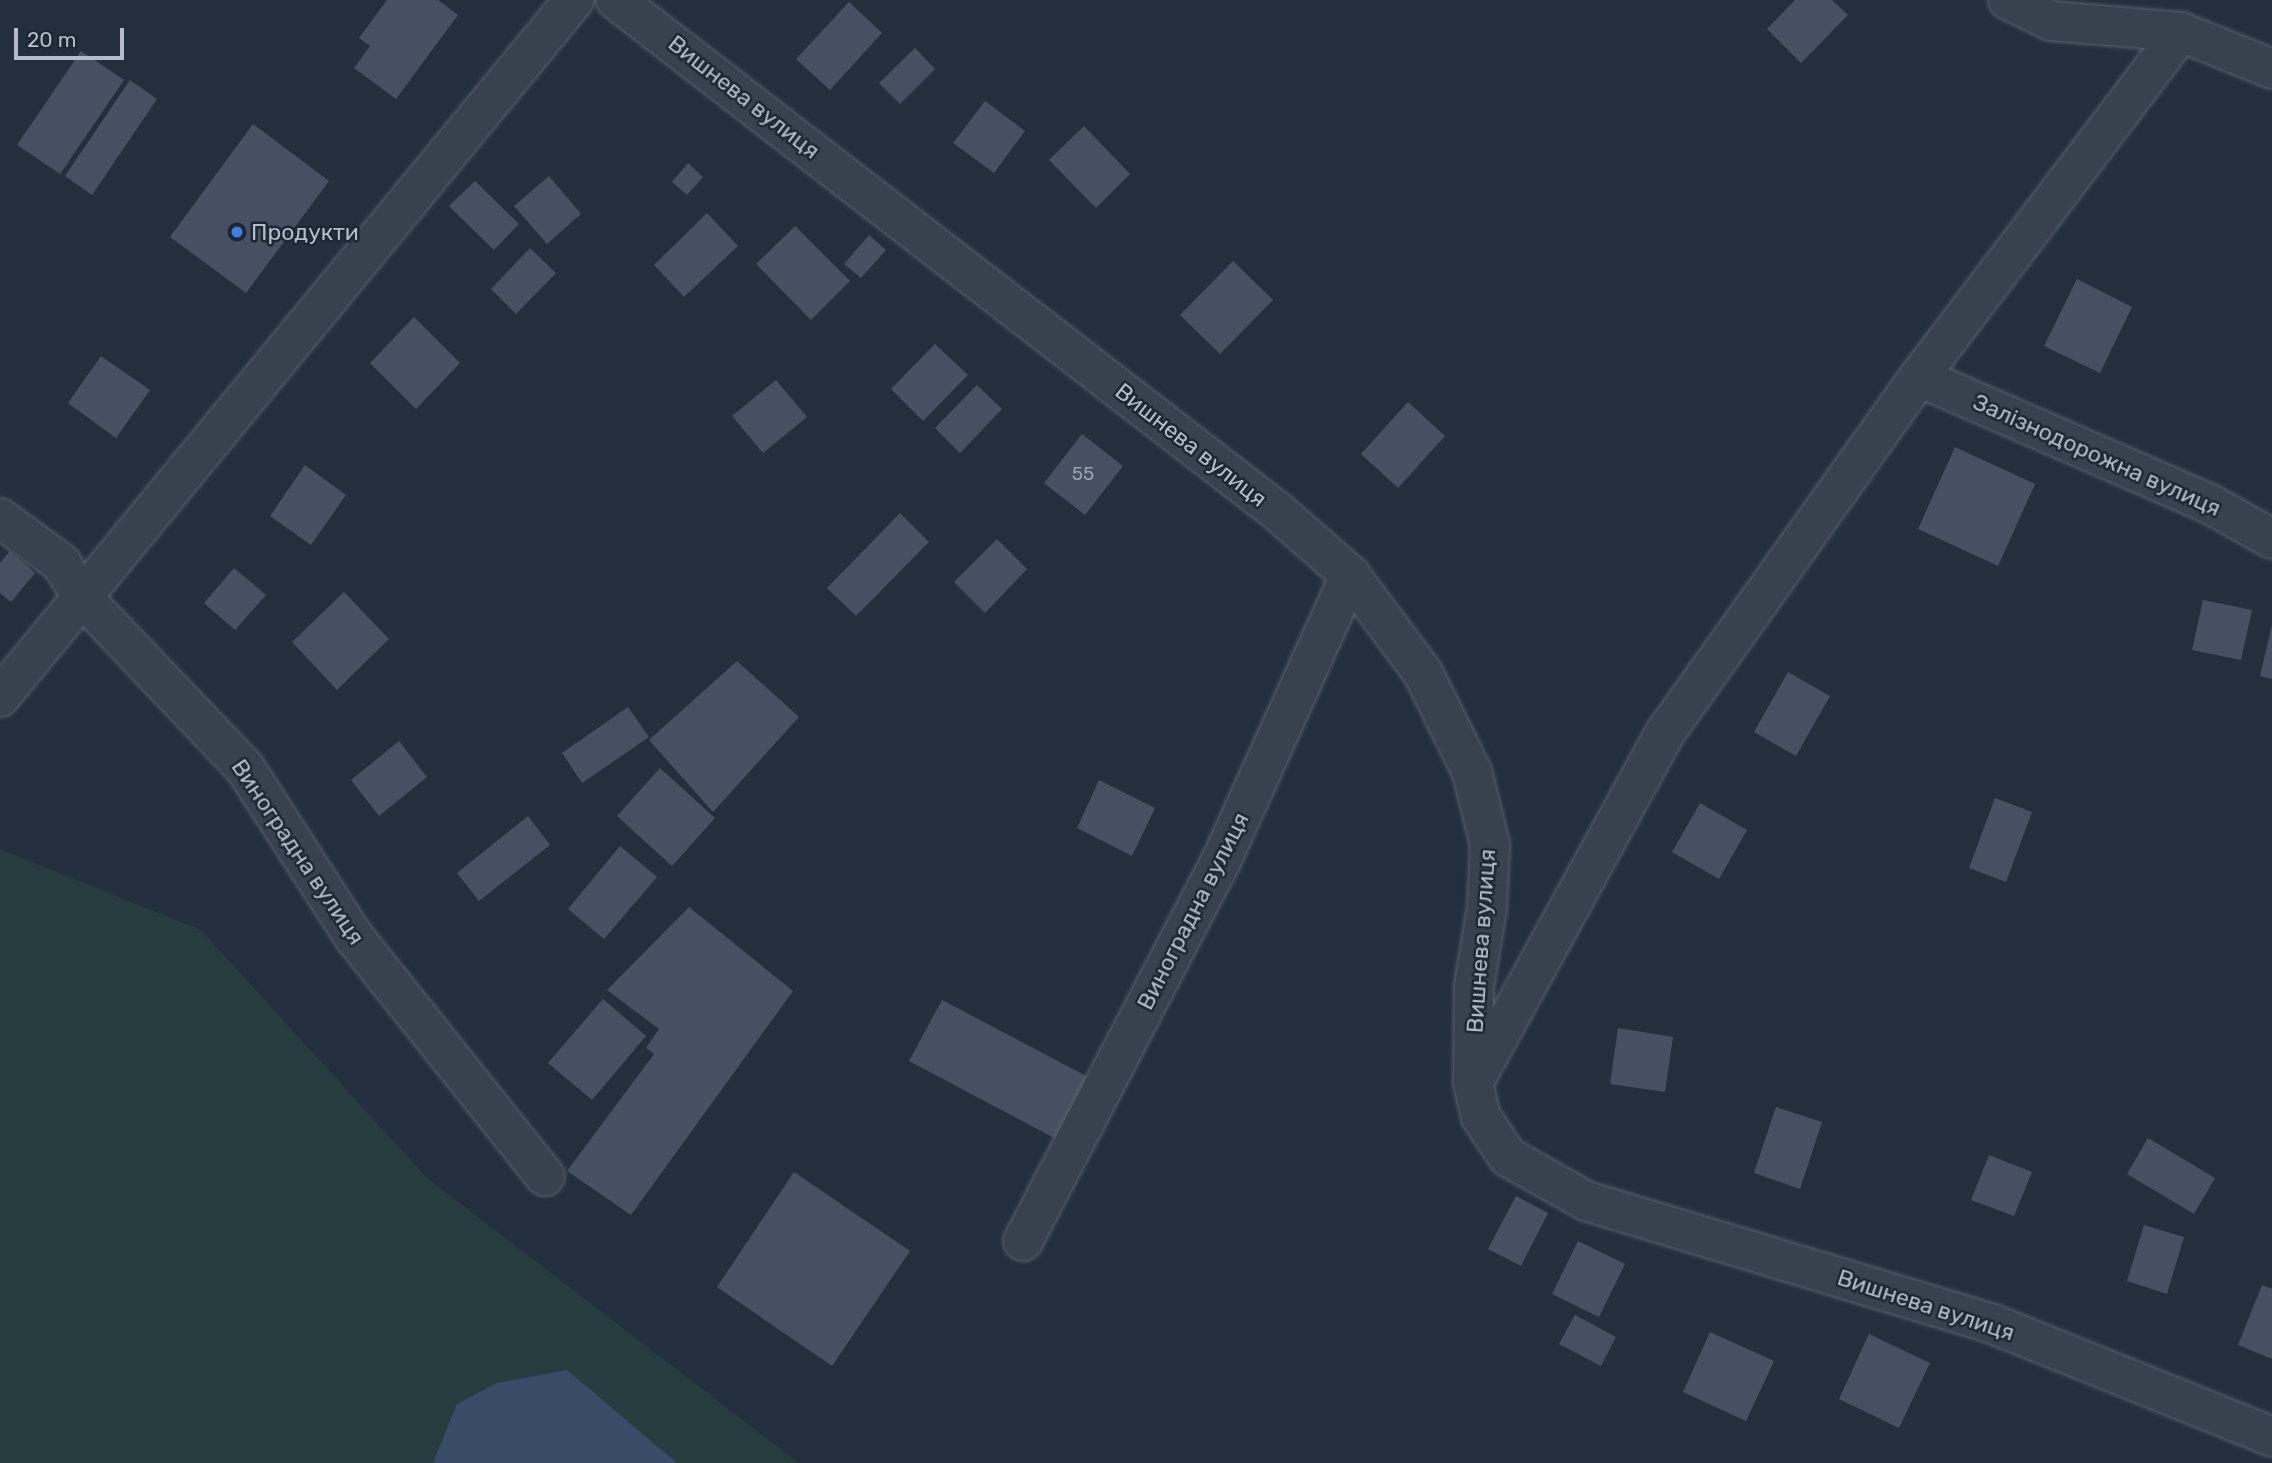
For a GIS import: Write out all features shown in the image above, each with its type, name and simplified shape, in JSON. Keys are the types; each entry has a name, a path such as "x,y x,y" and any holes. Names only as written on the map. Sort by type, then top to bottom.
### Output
{"street":[{"path":"0,697 574,0"},
{"path":"2008,0 2051,20 2181,32 2272,69"},
{"name":"Вишнева вулиця","path":"625,2 1277,511 1350,575 1423,673 1472,772 1490,845 1487,908 1474,986 1473,1083 1481,1117 1507,1157 1586,1202 1993,1324 2272,1437"},
{"path":"1473,1083 1665,733 1919,377 2181,32"},
{"name":"Залізнодорожна вулиця","path":"1919,377 2210,504 2272,538"},
{"name":"Виноградна вулиця","path":"0,518 61,563 83,598 245,768 354,937 545,1176"},
{"name":"Виноградна вулиця","path":"1023,1241 1221,861 1350,575"}],"green space":[{"path":"0,849 201,930 427,1178 799,1463 0,1463"}],"water":[{"path":"567,1370 677,1463 433,1463 457,1404 497,1383"}],"building":[{"path":"387,0 438,0 458,15 396,99 354,68 370,46 359,38"},
{"path":"1795,0 1832,0 1848,15 1801,63 1767,29"},
{"path":"849,2 882,33 830,90 796,59"},
{"path":"915,48 935,69 900,104 879,83"},
{"path":"81,51 124,80 60,174 17,145"},
{"path":"130,80 157,99 92,195 65,176"},
{"path":"985,101 1025,131 994,173 953,143"},
{"path":"253,124 329,181 246,293 170,237"},
{"path":"1084,126 1130,174 1096,208 1049,160"},
{"path":"688,163 703,177 687,195 672,182"},
{"path":"549,176 581,214 547,244 514,206"},
{"path":"475,181 519,224 494,250 449,206"},
{"path":"707,213 738,246 684,297 654,265"},
{"path":"795,226 850,281 811,320 756,264"},
{"path":"869,235 886,250 861,278 844,264"},
{"path":"530,248 556,273 516,314 491,289"},
{"path":"1233,261 1273,300 1220,354 1180,315"},
{"path":"2077,279 2132,307 2100,373 2044,346"},
{"path":"414,317 460,363 416,409 370,363"},
{"path":"935,344 968,375 923,421 891,389"},
{"path":"101,356 150,390 116,438 68,403"},
{"path":"776,380 807,417 763,453 732,416"},
{"path":"977,385 1002,409 960,453 935,428"},
{"path":"1408,402 1445,436 1398,488 1361,454"},
{"path":"1082,434 1123,466 1085,515 1044,483"},
{"path":"1955,447 2035,484 1998,566 1918,529"},
{"path":"305,465 346,495 311,545 270,516"},
{"path":"900,513 929,542 856,616 827,588"},
{"path":"997,539 1027,569 985,613 954,582"},
{"path":"10,551 35,573 11,602 0,593 0,563"},
{"path":"234,568 266,595 235,630 204,603"},
{"path":"344,592 389,639 337,690 292,642"},
{"path":"2203,600 2252,610 2241,660 2192,650"},
{"path":"2272,625 2272,679 2260,676"},
{"path":"737,661 799,717 713,812 649,740"},
{"path":"1788,672 1830,696 1796,756 1754,732"},
{"path":"628,707 649,737 582,783 562,753"},
{"path":"399,741 427,777 379,816 351,780"},
{"path":"660,768 715,818 672,866 617,816"},
{"path":"1099,780 1155,808 1132,856 1077,828"},
{"path":"1995,798 2032,812 2006,882 1969,868"},
{"path":"1700,803 1747,830 1719,879 1672,852"},
{"path":"528,816 550,845 479,901 457,873"},
{"path":"620,846 657,877 604,939 568,909"},
{"path":"689,907 793,991 631,1215 567,1171 654,1054 646,1048 659,1029 607,990"},
{"path":"603,999 646,1036 592,1100 548,1063"},
{"path":"942,1000 1088,1077 1056,1139 909,1061"},
{"path":"1618,1028 1673,1037 1665,1092 1610,1084"},
{"path":"1776,1107 1822,1122 1800,1189 1754,1173"},
{"path":"2148,1138 2215,1178 2194,1214 2127,1174"},
{"path":"1989,1155 2032,1172 2014,1216 1971,1200"},
{"path":"794,1172 910,1251 832,1366 717,1287"},
{"path":"1516,1196 1548,1213 1521,1266 1488,1249"},
{"path":"2144,1225 2184,1237 2167,1294 2127,1281"},
{"path":"1578,1241 1625,1264 1599,1317 1552,1294"},
{"path":"2262,1285 2272,1289 2272,1359 2238,1345"},
{"path":"1575,1315 1616,1337 1601,1366 1559,1344"},
{"path":"1710,1332 1774,1361 1746,1421 1683,1392"},
{"path":"1869,1334 1930,1363 1899,1428 1839,1399"}],"place":[{"name":"Продукти","path":"237,232"}]}
